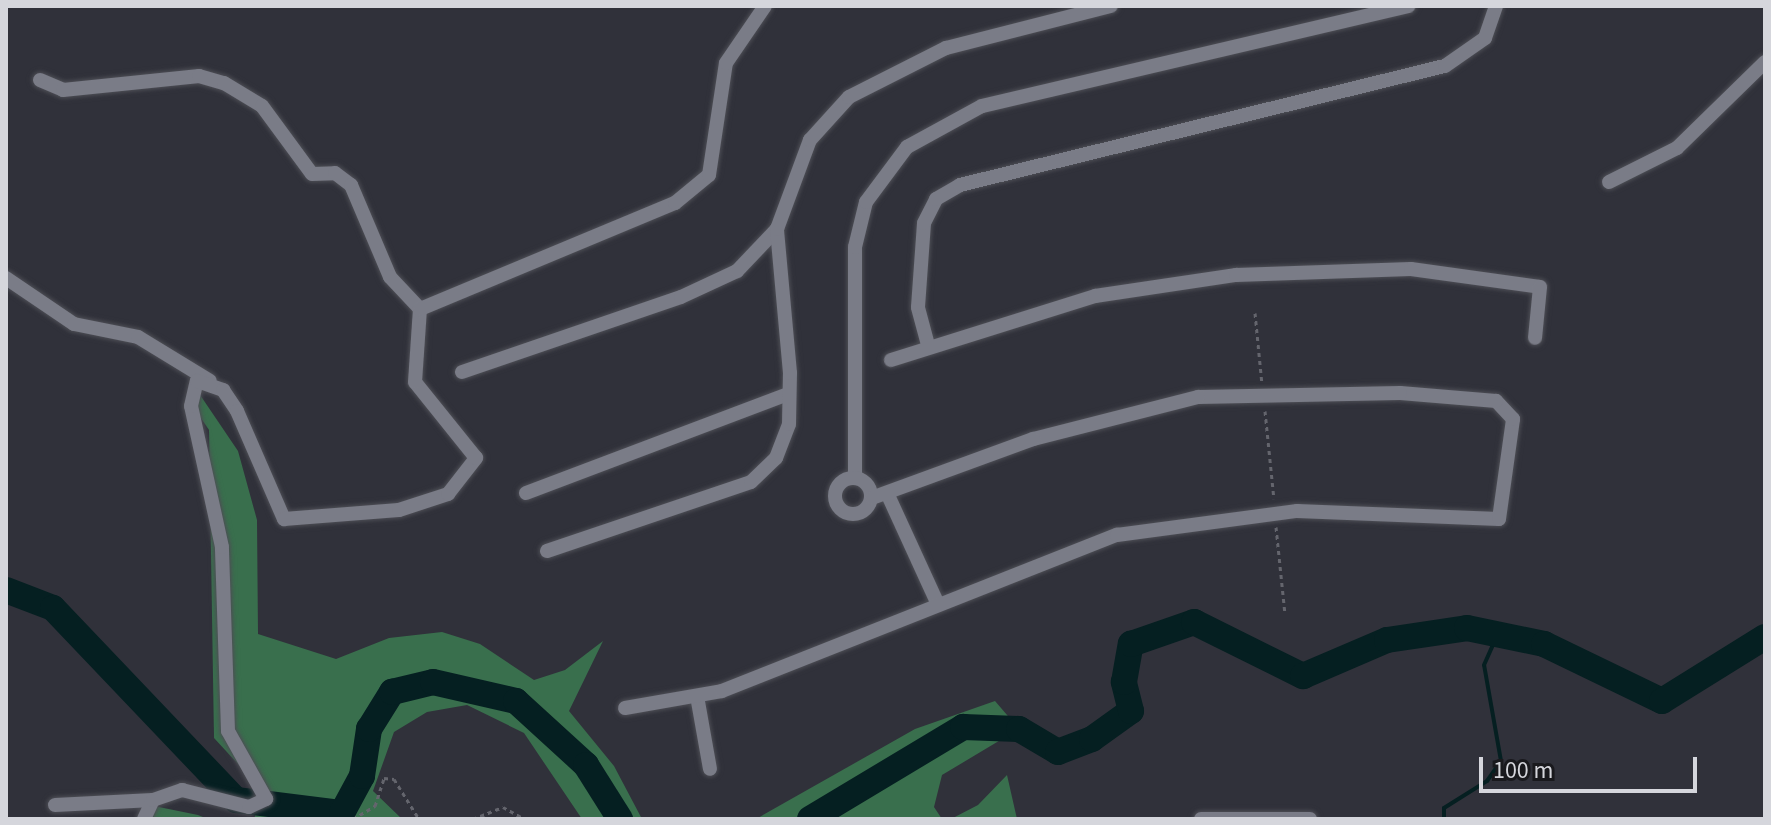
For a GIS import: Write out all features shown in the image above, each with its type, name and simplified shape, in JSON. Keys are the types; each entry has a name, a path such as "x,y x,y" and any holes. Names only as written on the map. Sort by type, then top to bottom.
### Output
{"street":[{"path":"420,309 675,203 709,175 726,63 765,6"},
{"path":"462,372 681,297 737,271 777,229 810,140 849,97 946,48 1111,6"},
{"path":"872,498 855,477 855,247 866,202 907,147 982,106 1408,6"},
{"path":"928,345 918,307 924,223 936,199 960,185 1445,66 1485,38 1496,6"},
{"path":"1609,182 1677,148 1765,62"},
{"path":"6,278 74,324 138,337 210,381 237,411 284,519 384,512 448,494 476,458 415,382 420,309 390,277 351,185 335,173 312,174 262,106 224,83 188,76 63,90 40,80"},
{"path":"547,551 751,482 776,458 789,424 789,311 777,229"},
{"path":"891,360 928,345 1095,296 1236,275 1411,269 1540,287 1535,338"},
{"path":"55,805 153,800 182,790 249,807 266,799 228,731 222,547 191,406 197,381 210,381"},
{"path":"625,708 697,696 850,645 937,602 1117,535 1275,514 1499,519 1513,419 1496,401 1263,391 1198,397 1033,439 872,498 860,513 842,510 838,484 855,477"},
{"path":"526,493 788,394"},
{"path":"887,493 937,602"},
{"path":"697,696 710,769"},
{"path":"144,819 153,800"},
{"path":"1201,819 1310,819"}],"path":[{"path":"1255,313 1285,614"},
{"path":"353,819 375,806 384,778 394,779 419,819"},
{"path":"473,819 503,807 525,819"}],"green space":[{"path":"192,383 238,451 257,520 258,634 336,659 389,638 442,632 480,644 534,680 565,670 603,641 569,711 614,766 642,819 582,819 524,733 467,705 427,712 394,732 373,791 402,819 254,819 263,791 214,738 209,430 190,402"},
{"path":"995,701 1019,729 942,775 934,807 942,819 756,819 915,729"},
{"path":"1007,775 1017,819 951,819 978,805"},
{"path":"154,806 198,815 208,819 146,819"}],"waterway":[{"path":"6,590 53,608 236,800 342,813 362,776 369,729 392,692 433,682 516,701 586,765 620,819"},
{"path":"810,819 963,727 1019,729 1058,752 1092,739 1131,711 1124,682 1131,644 1194,622 1303,676 1387,640 1467,628 1544,644 1662,701 1765,637"},
{"path":"1444,819 1444,808 1487,781 1501,761 1484,665 1493,645 1510,637"}]}
